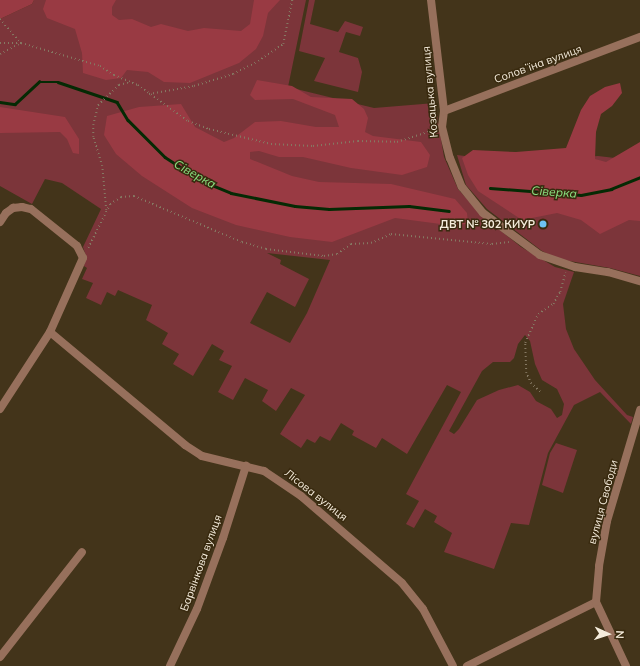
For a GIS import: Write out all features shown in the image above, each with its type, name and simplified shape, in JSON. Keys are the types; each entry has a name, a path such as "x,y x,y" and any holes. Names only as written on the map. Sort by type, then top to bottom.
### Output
{"street":[{"name":"Козацька вулиця","path":"432,0 444,111 442,128 450,158 462,187 483,213 540,255 566,265 608,272 640,281"},
{"name":"Соловʼїна вулиця","path":"444,111 640,38"},
{"path":"0,222 6,213 13,208 22,206 31,209 77,246 83,258 50,332 0,408"},
{"name":"Лісова вулиця","path":"50,332 185,445 202,456 264,471 281,480 379,561 422,609 453,666"},
{"name":"вулиця Свободи","path":"626,666 596,602 599,566 607,521 640,410"},
{"name":"Барвінкова вулиця","path":"170,666 202,595 246,466"},
{"path":"0,657 82,552"},
{"path":"467,666 596,602"}],"path":[{"path":"150,94 194,86 233,74 258,61 283,44 292,0"},
{"path":"0,19 21,43"},
{"path":"0,43 21,43 74,56 100,66 114,75 131,82 188,121 209,129 271,144 313,146 358,141 397,142 442,128"},
{"path":"0,54 21,43"},
{"path":"106,210 102,166 93,137 92,125 98,105 119,85 131,82"},
{"path":"83,258 110,204 121,197 134,196 242,242 266,249 324,256 337,254 351,244 371,243 391,234 492,244 508,243 516,238"},
{"path":"540,392 531,384 526,372 525,343 538,314 553,304 560,292 566,265"}],"shaded area":[{"path":"0,0 34,0 32,4 0,19"},
{"path":"34,0 306,0 288,87 374,108 435,103 444,157 458,189 481,215 521,247 555,267 574,272 563,304 566,329 574,349 595,380 627,415 633,417 631,424 600,392 574,405 548,453 529,525 511,523 494,569 444,552 452,533 434,522 437,516 425,509 414,528 406,524 419,501 406,494 461,392 447,385 407,454 382,438 376,448 352,435 354,431 341,423 330,441 320,436 315,443 307,439 301,448 280,434 305,395 291,388 276,411 262,401 268,390 245,378 233,400 218,392 232,366 219,360 224,351 212,344 193,376 173,364 179,354 162,344 168,333 146,320 152,305 118,290 115,296 107,292 101,305 86,298 93,283 82,279 87,268 84,266 86,256 83,247 101,209 62,183 45,179 32,204 0,186 0,19 32,4","holes":["267,253 330,260 307,313 290,343 250,323 267,292 295,307 309,279 280,264 281,260","525,335 530,341 535,364 542,380 557,389 564,404 562,415 557,418 551,409 536,401 530,392 518,385 499,390 477,400 459,429 454,434 449,431 482,371 493,362 510,362 514,358 518,344"]},
{"path":"46,0 116,0 112,7 112,15 119,20 132,19 151,27 161,24 188,31 204,28 241,31 250,24 254,0 280,0 268,13 263,36 256,49 239,63 190,83 164,82 148,72 127,70 121,78 106,80 83,73 82,53 75,29 47,18 43,9"},
{"path":"309,0 315,0 310,24 338,32 345,21 363,27 360,36 346,32 339,52 358,58 362,72 358,92 314,81 325,58 299,51"},
{"path":"257,80 292,86 311,97 352,99 364,109 368,118 365,132 373,136 421,142 430,155 427,167 402,175 351,168 303,157 279,157 259,151 250,152 250,159 292,176 319,182 391,184 455,199 467,213 468,224 448,225 395,218 332,242 290,237 236,225 192,208 142,176 116,154 104,135 107,116 139,107 181,104 195,127 224,142 234,138 255,122 281,121 316,127 339,127 335,115 293,99 255,100 250,95"},
{"path":"620,83 622,93 612,106 601,114 596,132 595,159 606,162 640,142 640,221 629,220 600,234 581,220 557,213 522,220 478,191 468,175 462,158 473,150 516,152 566,148 581,110 590,96 605,87"},
{"path":"0,107 65,117 79,139 79,154 73,153 67,139 60,132 0,133"},
{"path":"640,148 640,276 610,268 558,259 542,251 487,209 466,185 457,155 513,162 598,156 632,160"},
{"path":"556,443 577,450 563,493 542,485 550,453"}],"waterway":[{"name":"Сіверка","path":"0,102 15,104 39,82 58,82 117,102 128,120 165,157 202,181 231,193 295,206 329,209 409,206 449,211"},
{"name":"Сіверка","path":"490,188 581,195 611,189 640,177"}],"place":[{"name":"ДВТ № 302 КИУР","path":"543,224"}]}
